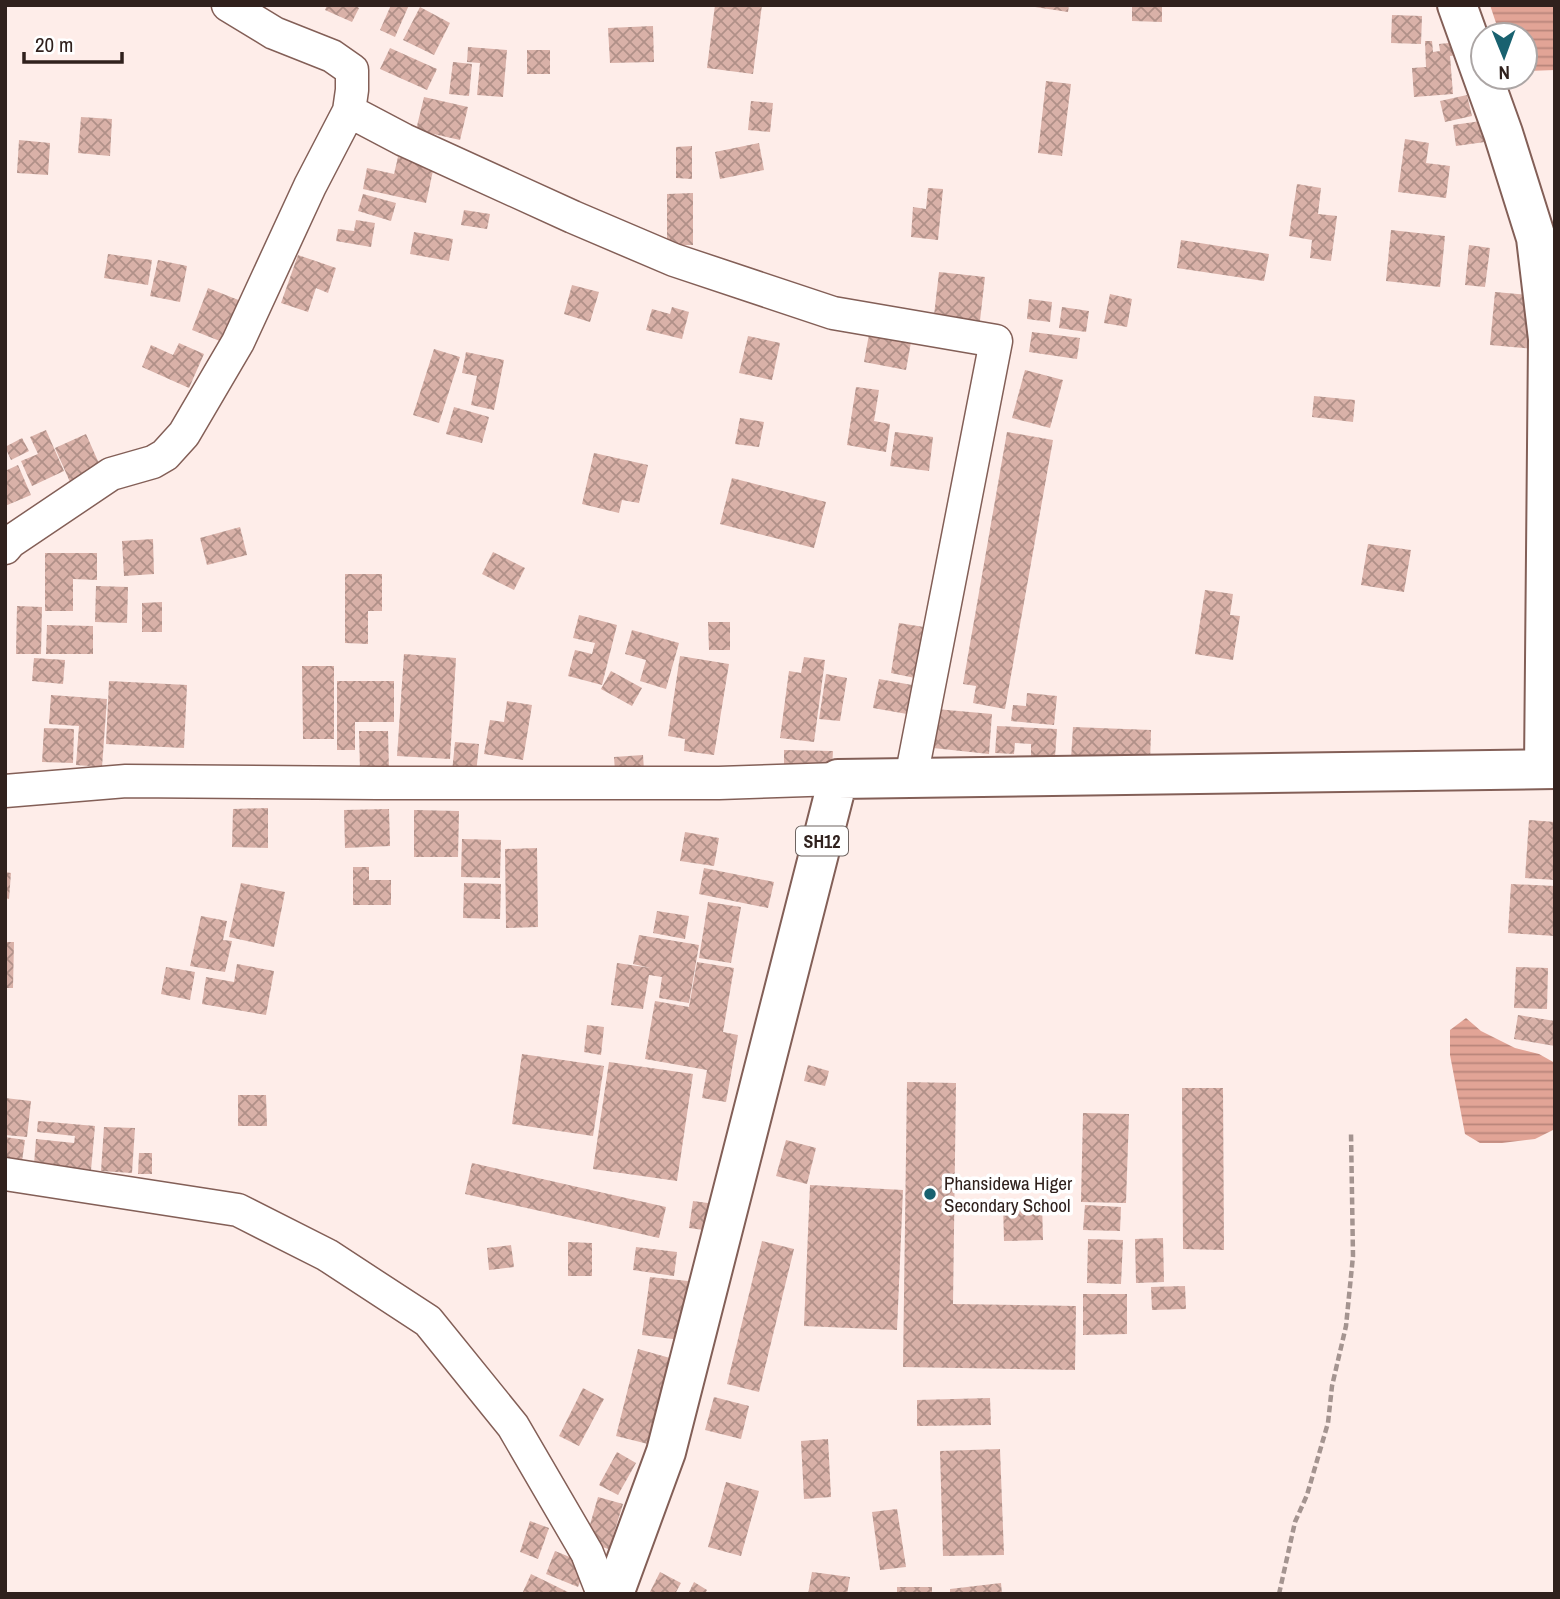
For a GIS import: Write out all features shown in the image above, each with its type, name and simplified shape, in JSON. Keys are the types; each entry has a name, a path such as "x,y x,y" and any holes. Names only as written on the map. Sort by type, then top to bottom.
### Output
{"main road":[{"path":"838,779 1549,769 1548,339 1536,238 1503,133 1457,5"},
{"name":"SH12","path":"614,1594 666,1452 838,779"}],"street":[{"path":"5,548 111,474 153,462 165,455 184,434 239,342 310,186 349,111 352,70 332,56 274,33 228,5"},
{"path":"349,111 404,140 561,212 674,260 833,313 996,341 911,778"},
{"path":"5,791 126,781 678,783 838,779"},
{"path":"5,1174 238,1210 327,1255 429,1321 513,1426 587,1553 603,1594"}],"path":[{"path":"1279,1594 1295,1522 1307,1495 1328,1423 1332,1386 1346,1326 1353,1256 1350,1132"}],"shaded area":[{"path":"1490,5 1555,5 1555,70 1539,71 1539,21 1495,21"},
{"path":"1466,1018 1481,1031 1515,1048 1539,1054 1555,1063 1555,1129 1535,1139 1502,1143 1480,1143 1465,1134 1450,1055 1450,1030"}],"building":[{"path":"327,5 354,5 359,8 352,22 325,10"},
{"path":"391,5 409,5 395,37 380,30"},
{"path":"715,5 762,5 753,74 707,68"},
{"path":"1035,5 1069,5 1068,12"},
{"path":"1132,5 1162,5 1162,22 1132,21"},
{"path":"420,7 450,23 434,55 403,40"},
{"path":"1392,15 1422,16 1421,44 1391,43"},
{"path":"653,26 654,62 610,63 608,28"},
{"path":"1425,41 1432,41 1433,52 1440,51 1439,44 1458,42 1459,55 1450,56 1453,94 1414,97 1412,68 1426,67"},
{"path":"468,47 507,50 503,97 477,95 480,63 467,62"},
{"path":"390,48 437,69 427,90 380,69"},
{"path":"527,50 550,50 550,74 527,74"},
{"path":"453,62 472,64 469,96 449,94"},
{"path":"1046,81 1071,84 1062,156 1038,153"},
{"path":"1467,95 1472,116 1445,122 1440,101"},
{"path":"424,97 468,107 460,140 416,130"},
{"path":"751,101 773,103 770,132 748,130"},
{"path":"81,117 112,119 110,156 78,153"},
{"path":"1488,120 1492,141 1456,146 1453,125"},
{"path":"1405,139 1429,143 1426,163 1450,166 1446,198 1398,192"},
{"path":"19,140 50,143 48,175 17,173"},
{"path":"759,143 764,170 720,179 715,152"},
{"path":"692,146 692,179 676,178 676,147"},
{"path":"398,157 434,166 426,203 363,189 367,168 394,174"},
{"path":"1297,184 1321,188 1318,214 1337,216 1331,261 1310,258 1312,240 1289,236"},
{"path":"928,188 943,189 938,240 911,237 913,207 926,209"},
{"path":"693,193 693,245 667,245 667,194"},
{"path":"363,194 396,203 391,221 358,211"},
{"path":"464,210 490,214 487,229 461,225"},
{"path":"356,220 375,223 371,247 336,241 338,229 354,231"},
{"path":"1391,230 1445,236 1440,287 1386,281"},
{"path":"414,232 453,239 449,261 410,254"},
{"path":"1181,240 1269,254 1264,281 1177,268"},
{"path":"1469,245 1490,248 1485,287 1465,285"},
{"path":"108,254 152,260 148,285 104,278"},
{"path":"298,255 336,268 328,293 316,288 308,312 281,303"},
{"path":"158,260 187,266 180,302 150,296"},
{"path":"939,272 985,277 979,329 933,324"},
{"path":"572,285 599,292 590,322 564,314"},
{"path":"208,288 241,301 225,343 192,330"},
{"path":"1495,292 1529,295 1526,325 1538,326 1536,349 1490,345"},
{"path":"1110,294 1132,299 1127,327 1104,323"},
{"path":"1029,299 1052,302 1050,322 1027,319"},
{"path":"672,307 689,312 682,339 646,330 652,309 670,314"},
{"path":"1062,307 1089,311 1086,332 1059,328"},
{"path":"871,323 913,331 906,370 864,362"},
{"path":"1032,332 1080,338 1077,359 1029,352"},
{"path":"748,336 780,343 772,380 739,373"},
{"path":"179,343 204,354 189,388 142,367 151,345 173,355"},
{"path":"434,349 460,357 439,423 413,415"},
{"path":"466,352 504,360 494,410 471,405 477,376 462,373"},
{"path":"1025,370 1063,380 1050,428 1012,418"},
{"path":"856,387 879,390 874,421 890,424 886,452 847,445"},
{"path":"1314,396 1355,400 1353,422 1312,417"},
{"path":"454,407 489,417 482,443 446,434"},
{"path":"740,418 764,422 759,447 735,444"},
{"path":"46,430 64,471 32,486 21,461 38,454 30,437"},
{"path":"895,432 933,437 929,471 890,466"},
{"path":"1007,432 1053,440 1005,709 973,703 976,686 963,684"},
{"path":"86,434 101,468 70,482 55,448"},
{"path":"22,438 29,451 11,460 5,447"},
{"path":"594,453 648,465 639,503 622,500 619,513 582,504"},
{"path":"18,465 31,495 5,506 5,471"},
{"path":"732,478 826,502 814,548 720,524"},
{"path":"240,527 247,555 207,565 200,538"},
{"path":"153,539 154,574 124,576 122,541"},
{"path":"1368,544 1411,550 1404,592 1361,585"},
{"path":"493,552 525,568 514,590 482,574"},
{"path":"45,553 97,553 97,580 73,579 73,611 45,611"},
{"path":"345,574 382,574 382,611 368,611 368,644 345,643"},
{"path":"96,586 128,587 127,623 95,622"},
{"path":"1205,590 1233,594 1230,615 1240,616 1233,660 1195,654"},
{"path":"162,602 162,632 142,632 142,603"},
{"path":"17,606 42,607 41,654 16,654"},
{"path":"579,615 617,625 602,685 568,676 575,650 592,654 595,643 573,638"},
{"path":"708,622 730,622 730,650 709,650"},
{"path":"899,623 924,627 915,678 891,673"},
{"path":"47,625 93,626 93,654 46,654"},
{"path":"632,630 679,643 666,689 640,681 646,660 625,654"},
{"path":"404,654 456,658 450,759 397,756"},
{"path":"680,656 729,664 714,755 684,751 685,739 668,736"},
{"path":"804,657 825,660 814,742 780,738 789,671 801,673"},
{"path":"34,658 65,660 63,684 32,681"},
{"path":"302,666 334,666 334,739 303,739"},
{"path":"611,671 642,688 632,706 601,689"},
{"path":"826,674 847,678 840,721 819,719"},
{"path":"879,679 912,685 907,714 873,708"},
{"path":"109,681 187,685 184,748 106,744"},
{"path":"337,681 394,681 394,722 355,722 355,750 337,750"},
{"path":"1027,693 1057,696 1054,725 1011,721 1013,705 1026,706"},
{"path":"51,695 107,699 102,767 76,765 79,726 49,724"},
{"path":"507,701 532,705 523,760 484,754 490,720 504,722"},
{"path":"936,709 992,714 989,754 933,748"},
{"path":"997,726 1057,729 1055,757 1031,756 1031,744 1015,743 1014,754 995,753"},
{"path":"1073,727 1151,730 1150,763 1071,759"},
{"path":"44,728 74,729 73,763 42,762"},
{"path":"359,731 388,731 389,770 360,770"},
{"path":"455,742 479,744 476,774 452,772"},
{"path":"784,750 833,751 832,768 784,766"},
{"path":"643,755 644,770 615,771 614,757"},
{"path":"268,808 268,848 232,847 233,809"},
{"path":"389,809 390,846 345,848 344,810"},
{"path":"414,810 459,811 458,857 414,857"},
{"path":"1529,820 1555,822 1555,880 1525,878"},
{"path":"685,832 719,838 714,866 680,861"},
{"path":"462,839 501,840 500,878 461,877"},
{"path":"537,848 538,927 506,928 505,849"},
{"path":"353,867 369,867 369,880 391,880 391,905 353,905"},
{"path":"704,868 774,882 768,908 699,894"},
{"path":"5,872 11,873 9,899 5,898"},
{"path":"241,883 285,892 274,947 229,937"},
{"path":"464,883 501,884 500,919 463,918"},
{"path":"1511,884 1555,886 1555,936 1508,933"},
{"path":"708,902 741,907 731,963 699,958"},
{"path":"657,911 689,916 685,939 653,933"},
{"path":"201,916 227,921 223,940 232,941 225,972 190,966"},
{"path":"639,935 699,945 689,1003 659,998 662,977 649,975 643,1009 611,1005 617,963 651,968 633,964"},
{"path":"5,942 14,942 13,988 5,988"},
{"path":"697,962 734,968 723,1032 738,1035 726,1102 702,1098 707,1070 645,1059 655,1001 689,1007"},
{"path":"237,964 274,971 266,1015 202,1004 206,977 234,982"},
{"path":"166,967 195,972 190,1000 161,994"},
{"path":"1516,967 1548,968 1547,1009 1514,1008"},
{"path":"1518,1015 1555,1021 1555,1046 1514,1039"},
{"path":"587,1025 604,1027 601,1055 584,1052"},
{"path":"522,1054 604,1066 593,1136 512,1124"},
{"path":"609,1062 693,1074 677,1181 593,1169"},
{"path":"808,1065 829,1071 825,1086 804,1081"},
{"name":"Phansidewa Higer Secondary School","path":"907,1082 956,1083 953,1304 1076,1306 1075,1370 903,1367"},
{"path":"1182,1088 1223,1088 1224,1250 1183,1249"},
{"path":"238,1095 266,1095 267,1126 238,1126"},
{"path":"5,1098 31,1101 27,1137 5,1135"},
{"path":"1083,1113 1129,1114 1126,1203 1081,1202"},
{"path":"38,1121 95,1126 91,1170 34,1164 36,1139 74,1143 75,1136 37,1132"},
{"path":"104,1127 135,1128 132,1173 101,1171"},
{"path":"5,1137 25,1140 22,1161 5,1160"},
{"path":"786,1140 816,1148 807,1184 776,1176"},
{"path":"139,1153 152,1153 152,1174 138,1174"},
{"path":"472,1163 666,1207 659,1238 465,1194"},
{"path":"810,1185 903,1190 897,1330 804,1326"},
{"path":"693,1201 715,1204 711,1231 689,1228"},
{"path":"1042,1202 1043,1240 1004,1241 1003,1203"},
{"path":"1085,1205 1121,1207 1120,1231 1083,1230"},
{"path":"1163,1238 1164,1282 1136,1283 1135,1239"},
{"path":"1088,1239 1123,1240 1121,1284 1087,1283"},
{"path":"762,1241 794,1249 759,1392 727,1384"},
{"path":"568,1242 592,1243 592,1276 568,1276"},
{"path":"511,1245 514,1267 489,1270 487,1248"},
{"path":"636,1247 677,1252 674,1276 633,1270"},
{"path":"650,1277 688,1281 680,1340 642,1335"},
{"path":"1185,1286 1186,1309 1152,1310 1151,1287"},
{"path":"1083,1294 1127,1294 1127,1334 1083,1335"},
{"path":"638,1349 670,1358 648,1444 616,1436"},
{"path":"583,1388 604,1399 579,1446 559,1436"},
{"path":"714,1397 749,1406 741,1439 705,1430"},
{"path":"990,1398 991,1425 917,1426 917,1400"},
{"path":"828,1439 831,1497 804,1499 801,1441"},
{"path":"1000,1449 1004,1555 943,1556 940,1451"},
{"path":"617,1452 636,1463 618,1495 599,1485"},
{"path":"726,1482 759,1491 741,1556 708,1547"},
{"path":"598,1497 623,1504 609,1549 585,1542"},
{"path":"897,1509 906,1567 880,1570 872,1512"},
{"path":"530,1521 549,1528 538,1559 520,1552"},
{"path":"555,1551 587,1564 578,1587 546,1574"},
{"path":"660,1572 681,1583 675,1594 649,1594"},
{"path":"812,1572 850,1577 847,1594 808,1594"},
{"path":"531,1574 572,1594 522,1594"},
{"path":"694,1582 707,1590 705,1594 688,1594"},
{"path":"1001,1583 1002,1594 950,1594 950,1589"},
{"path":"897,1587 932,1587 932,1594 897,1594"}],"place":[{"name":"Phansidewa Higer Secondary School","path":"930,1194"}]}
